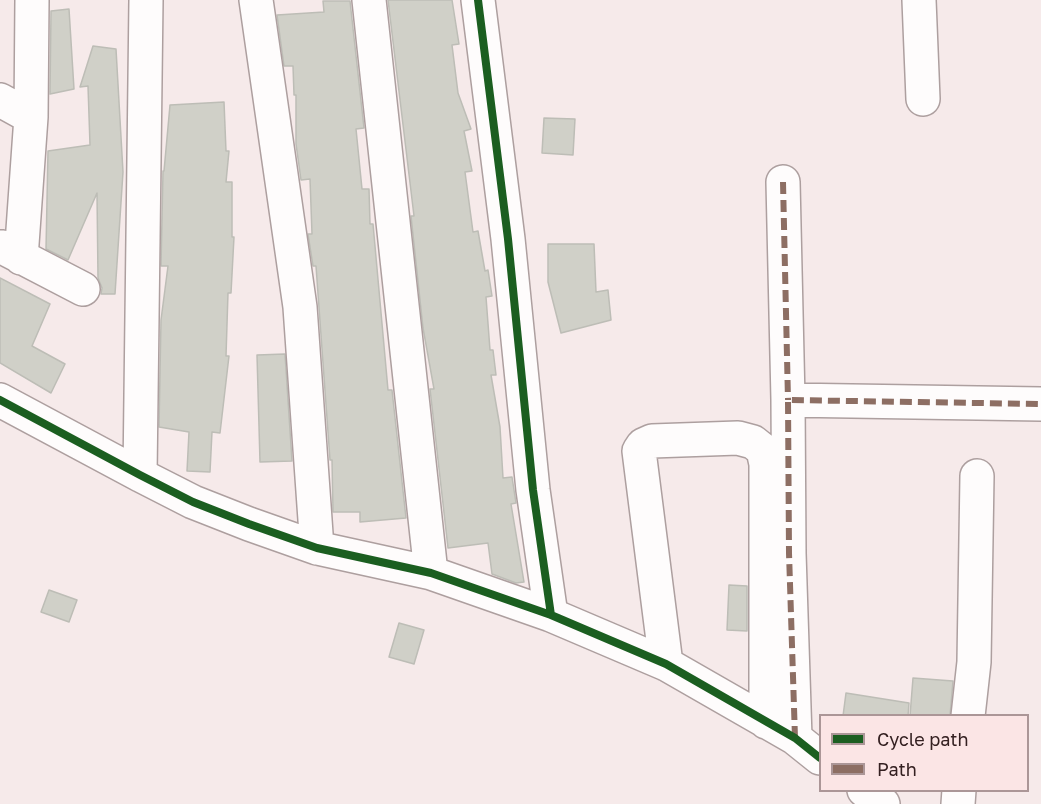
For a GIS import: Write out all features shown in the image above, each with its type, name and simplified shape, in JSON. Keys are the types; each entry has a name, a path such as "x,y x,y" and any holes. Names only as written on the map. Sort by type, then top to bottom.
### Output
{"street":[{"path":"32,0 31,117 11,252 83,290"},
{"path":"140,475 146,0"},
{"path":"256,0 300,307 317,548"},
{"path":"369,0 431,573"},
{"path":"478,0 508,239 532,490 551,615"},
{"path":"919,0 923,99"},
{"path":"0,100 31,117"},
{"path":"783,182 789,552 795,738"},
{"path":"788,399 1041,404"},
{"path":"0,400 193,502 317,548 431,573 551,615 666,664 795,738 819,757"},
{"path":"666,664 639,451 643,445 652,441 738,438 753,442 763,450 766,464 766,722"},
{"path":"968,714 974,662 977,476"},
{"path":"867,792 883,804"}],"building":[{"path":"388,0 452,0 459,44 452,45 458,93 471,129 464,131 472,171 465,172 473,232 478,231 492,296 486,297 490,350 493,350 496,375 491,375 500,427 503,478 512,477 516,503 511,504 524,582 516,583 492,574 488,543 448,548 430,389 434,389 423,328 411,216 414,216"},
{"path":"323,1 350,1 364,128 356,129 362,189 369,189 370,224 373,224 388,390 392,390 406,518 360,522 360,512 333,512 332,460 330,460 316,266 313,266 308,234 312,234 310,179 301,180 296,144 296,95 294,95 293,66 284,66 277,15 324,12"},
{"path":"69,9 74,89 50,94 51,11"},
{"path":"93,46 116,49 123,172 115,294 101,294 102,288 98,278 97,193 68,260 46,249 48,151 90,145 88,86 80,87"},
{"path":"224,102 226,151 229,151 226,182 232,182 232,237 234,237 231,293 228,293 226,356 229,356 220,433 212,432 210,472 187,471 189,432 159,427 161,320 168,266 161,266 163,171 170,105"},
{"path":"544,118 575,119 573,155 542,153"},
{"path":"548,244 594,244 596,292 608,290 611,320 561,333 548,282"},
{"path":"0,278 50,304 32,346 65,364 51,393 0,363"},
{"path":"285,354 292,461 260,462 257,355"},
{"path":"729,585 747,586 747,631 727,630"},
{"path":"49,590 77,600 69,622 41,612"},
{"path":"399,623 424,630 414,664 389,657"},
{"path":"913,678 953,681 950,714 910,714"},
{"path":"846,693 909,703 908,714 843,714"}],"marked path":[{"path":"783,182 788,400"},
{"path":"795,738 789,553 788,400 1041,404"}],"cycle path":[{"path":"478,0 508,239 533,490 551,615"},
{"path":"0,400 193,502 317,548 431,573 551,615 666,664 795,738 819,757"}]}
